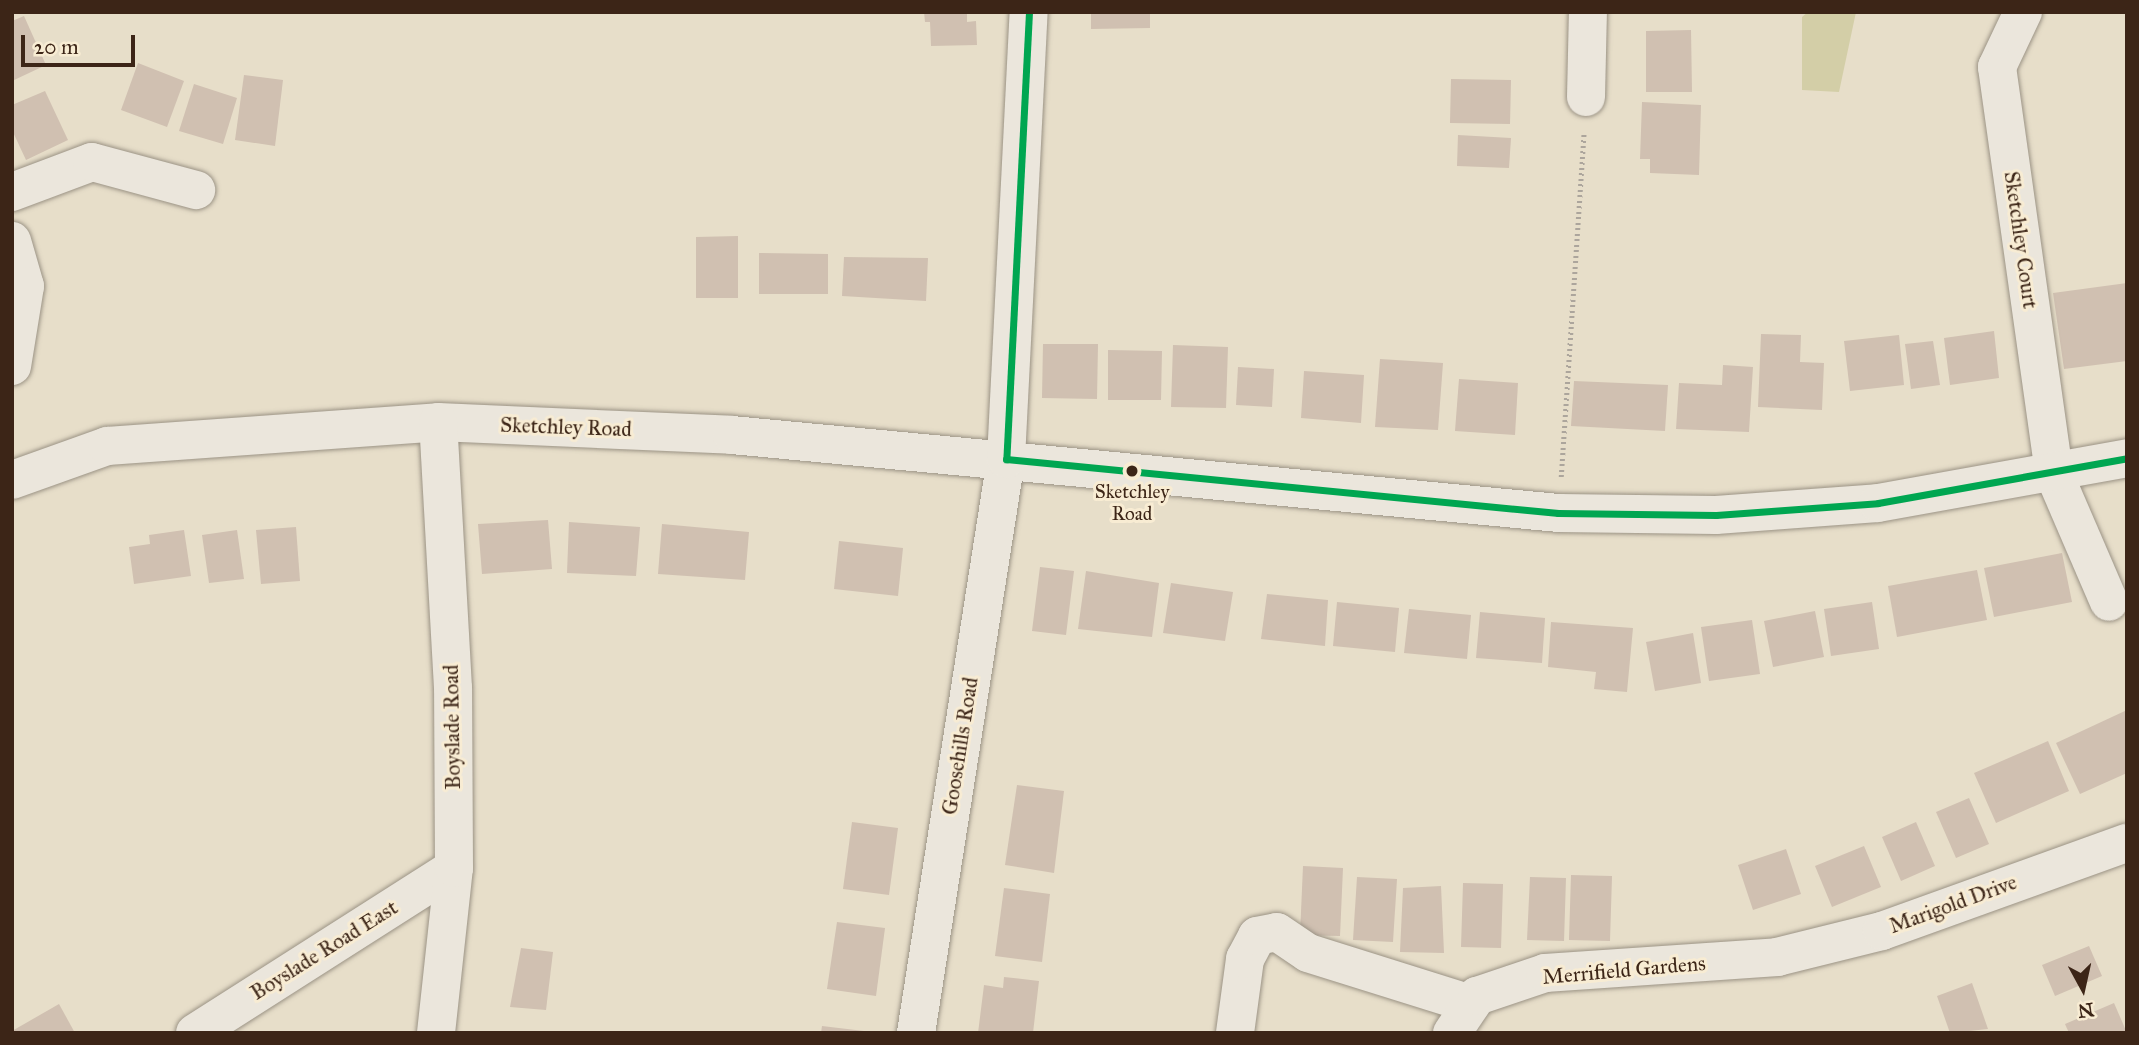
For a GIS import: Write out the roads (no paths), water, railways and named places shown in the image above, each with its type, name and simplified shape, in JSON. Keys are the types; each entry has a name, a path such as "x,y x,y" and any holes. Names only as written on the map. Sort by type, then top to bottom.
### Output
{"street":[{"name":"Goosehills Road","path":"916,1033 1006,459 1029,12"},
{"path":"1586,97 1588,12"},
{"name":"Sketchley Court","path":"2023,12 1997,66 2054,474 2109,603"},
{"path":"12,191 92,162 196,190"},
{"path":"12,241 25,285 12,366"},
{"name":"Sketchley Road","path":"12,480 107,446 438,422 732,435 1558,513 1716,514 1878,503 2054,474 2127,458"},
{"name":"Boyslade Road","path":"436,1033 454,868 453,688 438,422"},
{"name":"Marigold Drive","path":"1777,957 1882,931 2123,853"},
{"name":"Boyslade Road East","path":"195,1033 454,868"},
{"path":"1235,1033 1245,959 1257,936 1277,932 1308,953 1462,1018"},
{"name":"Merrifield Gardens","path":"1462,1018 1478,996 1545,974 1777,957"}],"place":[{"name":"Sketchley Road","path":"1132,471"}]}
